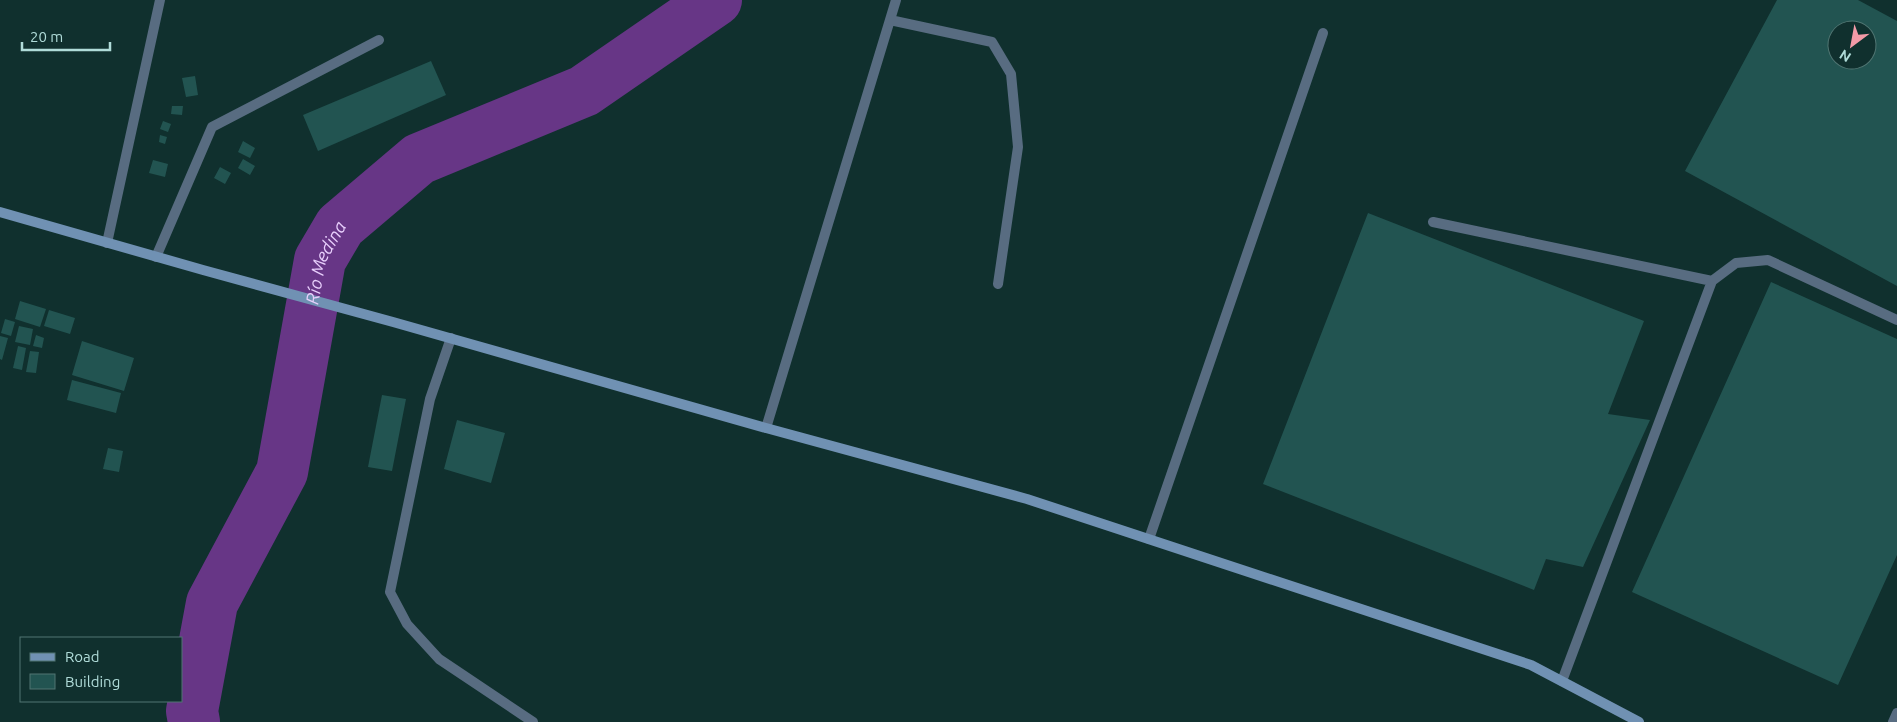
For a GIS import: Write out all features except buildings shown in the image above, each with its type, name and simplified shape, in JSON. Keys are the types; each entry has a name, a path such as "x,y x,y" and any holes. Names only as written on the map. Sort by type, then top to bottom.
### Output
{"main road":[{"path":"0,212 766,428 1027,499 1531,665 1639,722"}],"street":[{"path":"107,242 160,0"},
{"path":"766,428 896,0"},
{"path":"890,20 992,42 1011,74 1018,148 998,284"},
{"path":"1149,539 1323,33"},
{"path":"156,257 212,127 379,40"},
{"path":"1432,222 1712,281"},
{"path":"1562,681 1712,281 1736,263 1768,260 1897,320"},
{"path":"451,338 430,399 390,592 407,624 439,659 533,722"},
{"path":"1893,722 1897,713"}],"waterway":[{"name":"Río Medina","path":"194,722 192,711 212,603 282,472 320,260 340,226 419,159 584,91 716,0"}]}
